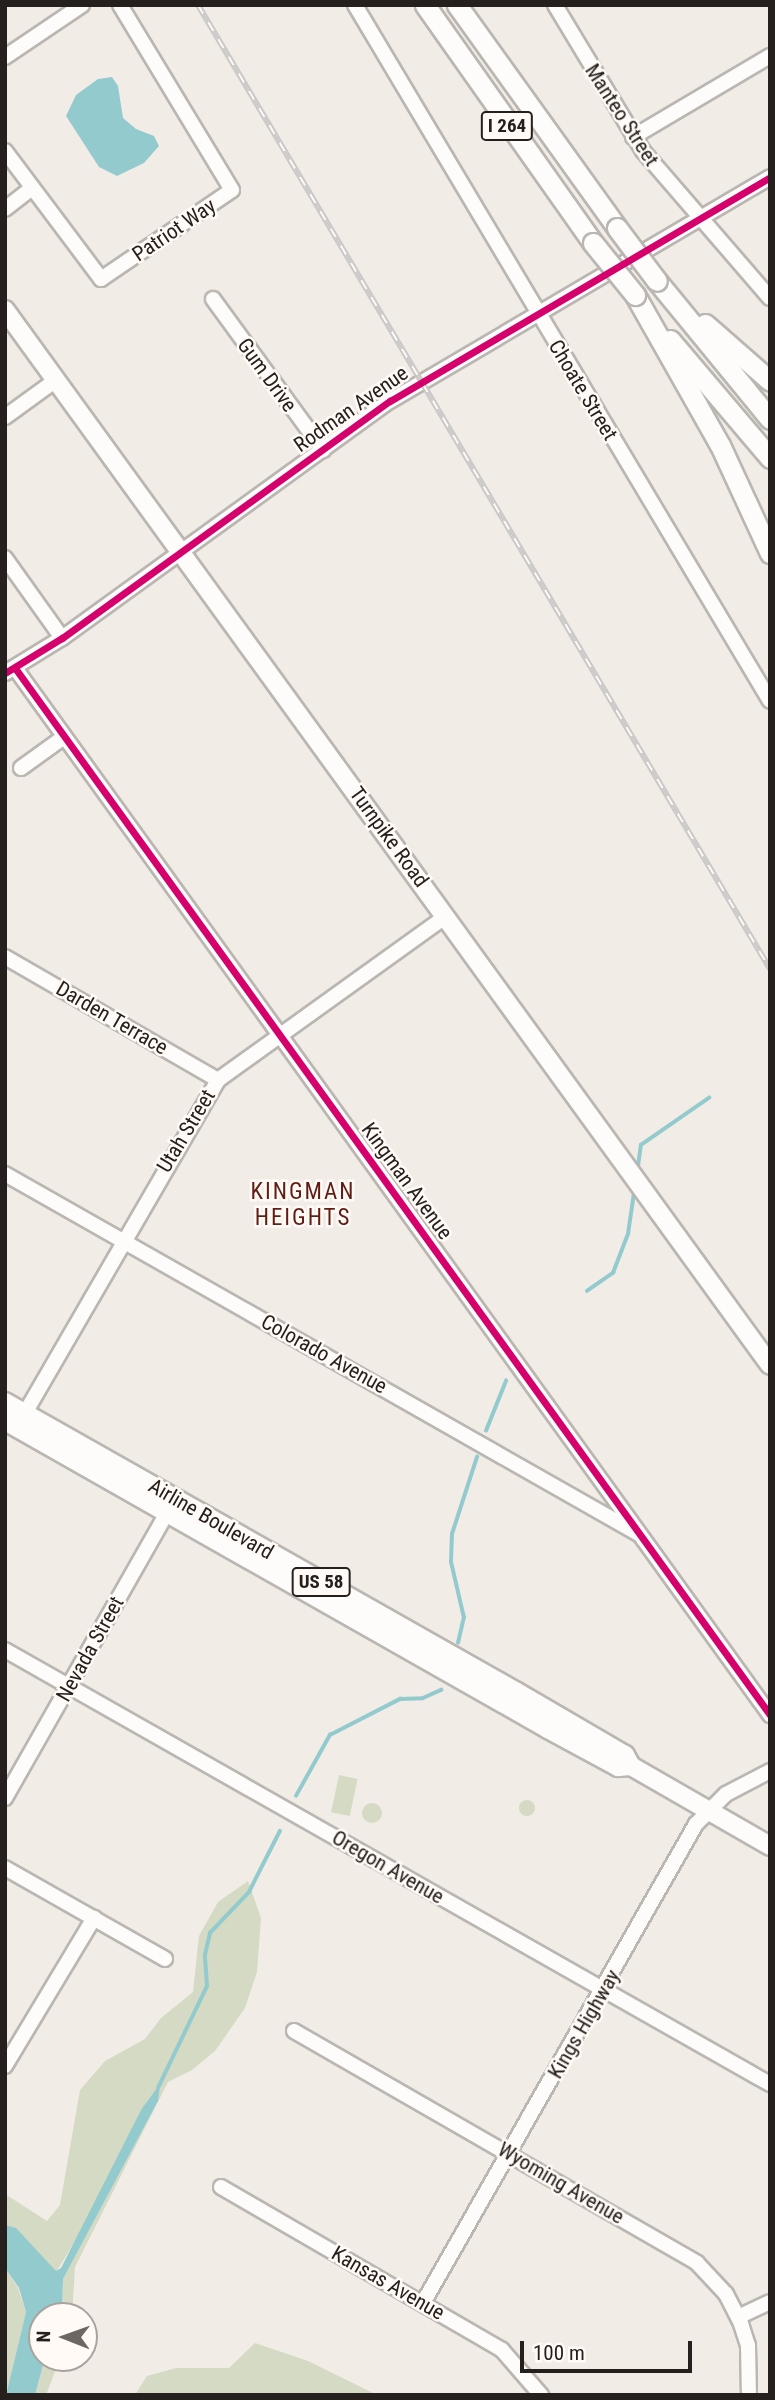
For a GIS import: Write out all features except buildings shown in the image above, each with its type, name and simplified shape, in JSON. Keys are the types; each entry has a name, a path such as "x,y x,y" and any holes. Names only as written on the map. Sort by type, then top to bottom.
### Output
{"highway":[{"name":"I 264","path":"425,5 593,243 770,458"},
{"name":"I 264","path":"457,5 657,281 770,419"},
{"path":"657,281 770,381"},
{"path":"635,295 720,445 770,553"}],"main road":[{"name":"Turnpike Road","path":"5,310 770,1365"},
{"name":"Airline Boulevard","path":"5,1402 16,1421 513,1700 618,1767 631,1766 770,1846"}],"street":[{"path":"5,57 82,5"},
{"name":"Patriot Way","path":"5,151 101,279 232,190 120,5"},
{"name":"Choate Street","path":"355,5 770,701"},
{"name":"Manteo Street","path":"555,5 633,137 699,218 770,298"},
{"path":"633,137 770,56"},
{"name":"Rodman Avenue","path":"10,670 62,638 431,375 770,177"},
{"path":"5,209 32,188"},
{"name":"Gum Drive","path":"213,299 324,450"},
{"path":"5,417 56,380"},
{"path":"5,558 62,638"},
{"name":"Kingman Avenue","path":"10,670 64,737 281,1035 770,1715"},
{"path":"22,768 64,737"},
{"name":"Utah Street","path":"16,1421 218,1080 446,916"},
{"name":"Darden Terrace","path":"5,957 218,1080"},
{"name":"Colorado Avenue","path":"5,1174 641,1535"},
{"name":"Nevada Street","path":"5,1798 171,1506"},
{"name":"Oregon Avenue","path":"5,1650 770,2084"},
{"name":"Kings Highway","path":"423,2303 706,1810 732,1790 770,1771"},
{"path":"5,1868 164,1959"},
{"path":"5,2066 94,1918"},
{"name":"Wyoming Avenue","path":"294,2031 697,2263 726,2294 738,2317 748,2345 749,2395"},
{"name":"Kansas Avenue","path":"221,2187 502,2350 541,2395"},
{"path":"738,2317 770,2302"}],"green space":[{"path":"339,1775 358,1779 350,1816 331,1812"},
{"path":"524,1800 530,1800 535,1808 533,1814 524,1816 519,1811 519,1805"},
{"path":"372,1803 379,1806 382,1813 379,1820 372,1823 365,1820 362,1813 365,1806"},
{"path":"248,1881 261,1918 257,1972 245,2008 215,2051 192,2070 168,2082 75,2267 73,2302 62,2302 63,2279 158,2101 141,2110 90,2217 56,2272 16,2229 5,2225 5,2194 47,2221 60,2205 80,2090 105,2061 145,2039 161,2018 193,1992 199,1936 218,1902"},
{"path":"5,2268 18,2288 26,2312 6,2395"},
{"path":"255,2343 308,2361 377,2395 135,2395 147,2376 176,2368 229,2368"},
{"path":"41,2372 55,2372 46,2395 35,2395"}],"water":[{"path":"112,77 118,86 123,118 136,129 154,136 159,146 144,163 117,176 99,167 66,116 76,95 98,79"},
{"path":"160,2084 158,2101 63,2279 62,2302 28,2302 28,2372 41,2372 35,2395 6,2395 26,2312 19,2288 5,2268 5,2225 16,2228 56,2271 61,2268 141,2110"}],"waterway":[{"path":"638,1166 641,1145 709,1098"},
{"path":"587,1291 613,1273 628,1234 634,1193"},
{"path":"486,1431 506,1381"},
{"path":"458,1643 464,1618 451,1562 452,1534 477,1457"},
{"path":"296,1796 330,1735 400,1699 423,1698 441,1690"},
{"path":"158,2088 207,1986 205,1955 210,1933 249,1892 280,1831"}],"railway":[{"path":"198,5 770,969"}],"cycle path":[{"path":"5,673 62,638 390,401 770,177"},
{"path":"15,668 770,1715"}],"district":[{"name":"KINGMAN HEIGHTS","path":"303,1205"}]}
